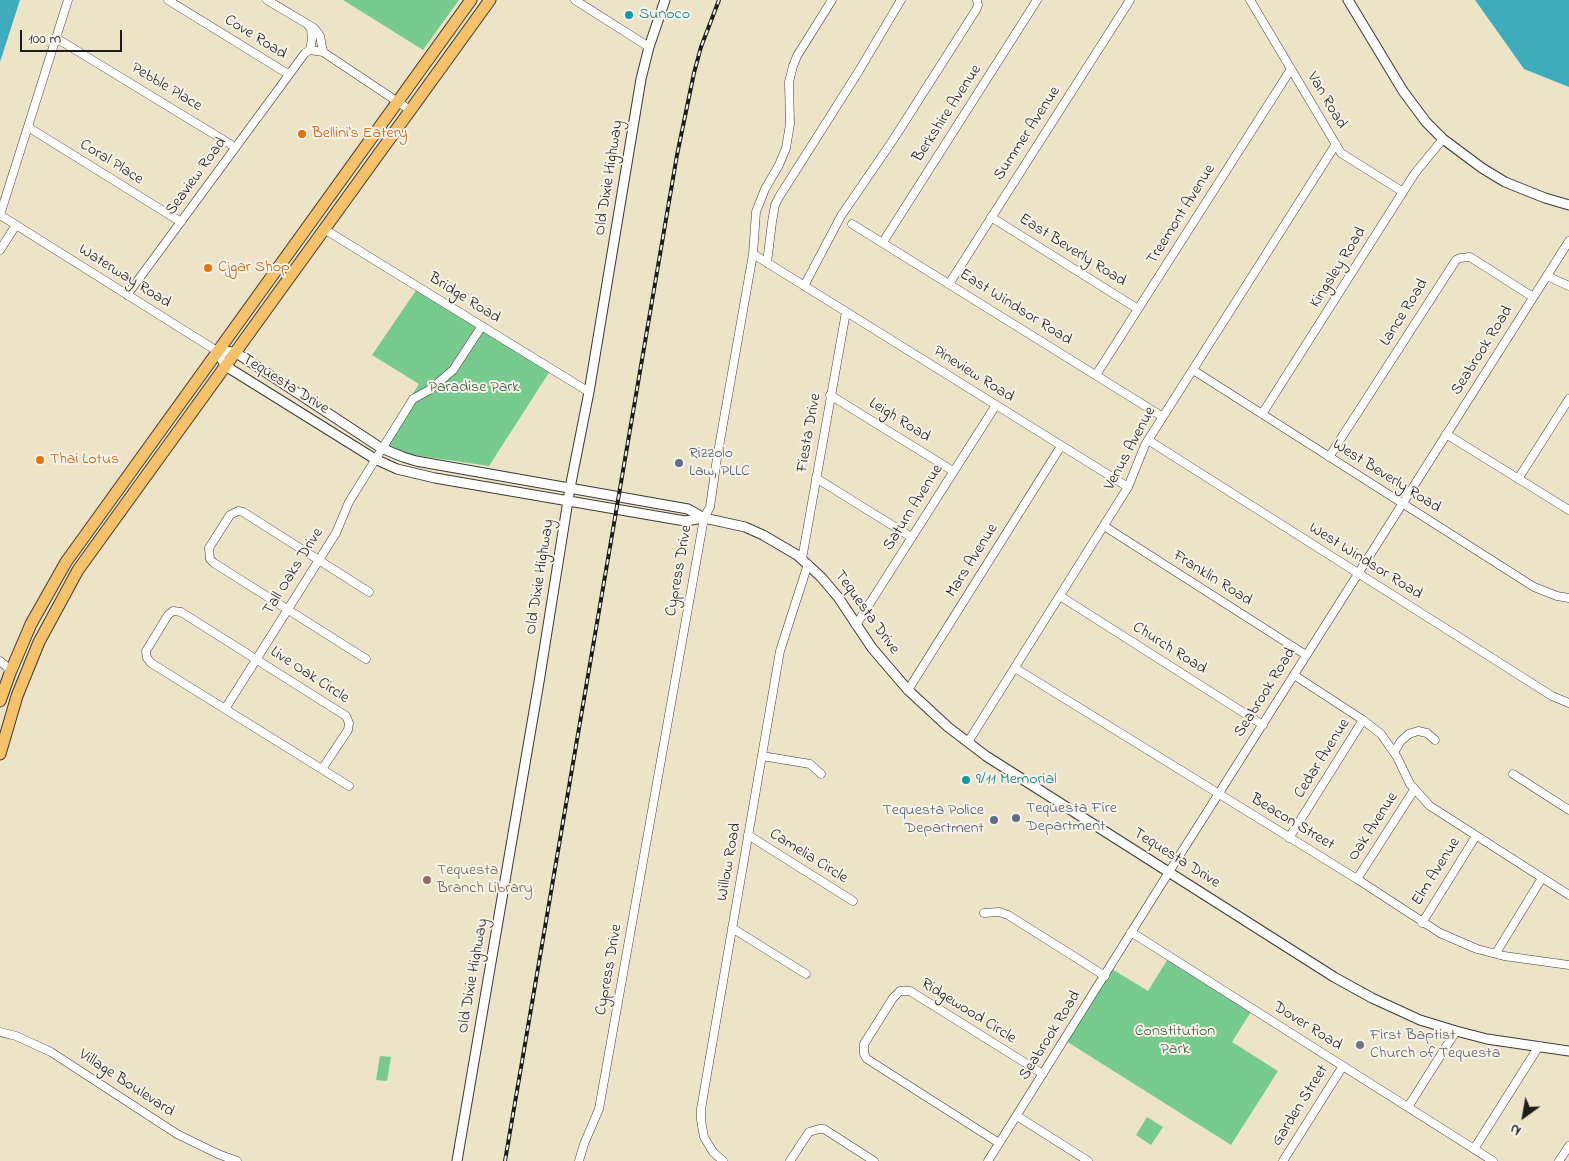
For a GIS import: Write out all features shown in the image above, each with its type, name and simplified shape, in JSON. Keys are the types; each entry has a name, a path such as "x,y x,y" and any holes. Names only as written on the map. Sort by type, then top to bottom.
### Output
{"main road":[{"path":"0,701 5,671 22,643 55,579 79,543 471,0"},
{"path":"0,754 17,696 30,664 49,621 78,570 490,0"},
{"path":"78,570 75,560 79,543"},
{"path":"22,643 26,659 30,664"},
{"path":"5,671 16,679 17,696"}],"street":[{"path":"0,215 68,0"},
{"name":"Cove Road","path":"168,0 288,74 302,56 310,50 323,52"},
{"path":"267,0 314,28 320,36 323,52 410,110"},
{"path":"576,0 649,47"},
{"name":"Old Dixie Highway","path":"457,1161 641,79 649,47 665,0"},
{"name":"Cypress Drive","path":"580,1161 584,1144 599,1109 704,518 710,507 752,256 756,212 764,189 782,159 788,138 790,124 789,82 791,71 797,56 832,0"},
{"path":"767,263 775,205 779,197 901,0"},
{"path":"804,286 841,216 893,140 976,10 977,0"},
{"name":"Berkshire Avenue","path":"882,242 1037,0"},
{"name":"Summer Avenue","path":"949,284 1130,0"},
{"name":"Van Road","path":"1250,0 1341,153 1403,192"},
{"path":"1348,0 1397,81 1426,122 1443,139 1470,160 1505,182 1545,198 1569,205"},
{"path":"308,25 311,29 312,38 310,50"},
{"name":"Pebble Place","path":"56,38 235,147"},
{"name":"Treemont Avenue","path":"1096,375 1291,69"},
{"name":"Seaview Road","path":"127,295 288,74"},
{"name":"Coral Place","path":"28,127 180,222"},
{"name":"Kingsley Road","path":"1262,414 1403,192 1443,139"},
{"name":"Venus Avenue","path":"968,742 1128,487 1140,454 1148,440 1336,144"},
{"name":"Waterway Road","path":"0,215 217,351"},
{"name":"East Beverly Road","path":"991,217 1138,309"},
{"name":"East Windsor Road","path":"852,224 1163,417"},
{"path":"0,250 16,225"},
{"name":"Bridge Road","path":"324,229 589,392"},
{"name":"Seabrook Road","path":"988,1161 1569,241"},
{"name":"Pineview Road","path":"752,256 767,263 1128,487"},
{"name":"Lance Road","path":"1330,457 1456,260 1470,257 1534,297"},
{"path":"1547,276 1569,286"},
{"name":"Fiesta Drive","path":"805,562 816,478 846,312"},
{"name":"Tall Oaks Drive","path":"225,709 336,533 349,502 413,398 431,389 453,370 482,326"},
{"name":"Tequesta Drive","path":"217,351 235,352 395,455 416,461 688,509 704,518 745,528 781,544 805,562 830,587 872,648 908,690 941,721 968,742 1169,872 1361,992 1412,1016 1487,1039 1569,1051"},
{"name":"Tequesta Drive","path":"217,351 225,365 375,458 387,465 409,473 685,521 704,518"},
{"name":"West Beverly Road","path":"1192,370 1534,587 1551,594 1569,598"},
{"name":"Leigh Road","path":"830,395 953,471"},
{"path":"1518,479 1569,399"},
{"name":"Saturn Avenue","path":"856,625 996,405"},
{"path":"1446,434 1569,510"},
{"name":"West Windsor Road","path":"1148,440 1552,696 1569,703"},
{"name":"Mars Avenue","path":"908,690 1061,446"},
{"path":"816,478 911,537"},
{"path":"366,658 214,563 210,560 209,548 230,515 238,511 243,512 369,592"},
{"name":"Franklin Road","path":"1104,526 1306,655"},
{"name":"Willow Road","path":"723,1161 713,1152 702,1132 701,1114 780,651 805,562"},
{"name":"Church Road","path":"1060,596 1263,725"},
{"name":"Live Oak Circle","path":"225,709 151,663 147,658 146,651 168,615 173,612 181,612 346,716 349,723 348,730 322,769"},
{"path":"0,661 7,667 5,671"},
{"name":"Beacon Street","path":"1014,668 1357,879 1422,922 1458,942 1511,958 1569,965"},
{"path":"1294,675 1364,720 1381,734 1394,752 1414,790 1438,812 1569,895"},
{"path":"225,709 349,786"},
{"name":"Cedar Avenue","path":"1289,838 1364,720"},
{"path":"1394,752 1408,734 1418,731 1427,733 1435,740"},
{"path":"762,756 810,764 820,774"},
{"path":"1513,774 1569,810"},
{"name":"Oak Avenue","path":"1357,879 1414,790"},
{"name":"Camelia Circle","path":"748,835 853,901"},
{"name":"Elm Avenue","path":"1422,922 1476,836"},
{"path":"1496,953 1542,878"},
{"path":"984,913 999,912 1008,916 1104,976"},
{"path":"732,928 806,974"},
{"name":"Dover Road","path":"1132,932 1493,1161"},
{"name":"Ridgewood Circle","path":"1000,1143 867,1058 864,1044 893,998 900,991 910,991 1043,1074"},
{"path":"1408,1107 1456,1031"},
{"name":"Village Boulevard","path":"0,1032 16,1036 51,1052 177,1134 237,1161"},
{"path":"1474,1149 1539,1046"},
{"name":"Garden Street","path":"1283,1161 1343,1066"},
{"path":"1017,1116 1088,1161"},
{"path":"790,1161 809,1132 824,1129 874,1161"},
{"path":"1559,1161 1569,1146"}],"green space":[{"path":"343,0 459,0 423,50"},
{"name":"Paradise Park","path":"417,289 550,371 489,466 407,454 382,442 419,384 372,355"},
{"name":"Constitution Park","path":"1169,957 1252,1010 1232,1042 1278,1071 1231,1145 1066,1041 1112,969 1148,991"},
{"path":"380,1056 391,1057 387,1081 376,1080"},
{"path":"1147,1117 1163,1127 1151,1145 1136,1135"}],"water":[{"path":"0,0 20,0 0,62"},
{"path":"1475,0 1569,0 1569,87 1524,69"}],"railway":[{"path":"505,1161 677,155 701,47 719,0"}],"place":[{"name":"Sunoco","path":"629,15"},
{"name":"Bellini's Eatery","path":"302,134"},
{"name":"Cjgar Shop","path":"208,268"},
{"name":"Thai Lotus","path":"40,460"},
{"name":"Rizzolo Law, PLLC","path":"679,463"},
{"name":"9/11 Memorial","path":"966,780"},
{"name":"Tequesta Fire Department","path":"1016,818"},
{"name":"Tequesta Police Department","path":"994,820"},
{"name":"Tequesta Branch Library","path":"427,880"},
{"name":"First Baptist Church of Tequesta","path":"1360,1045"}]}
